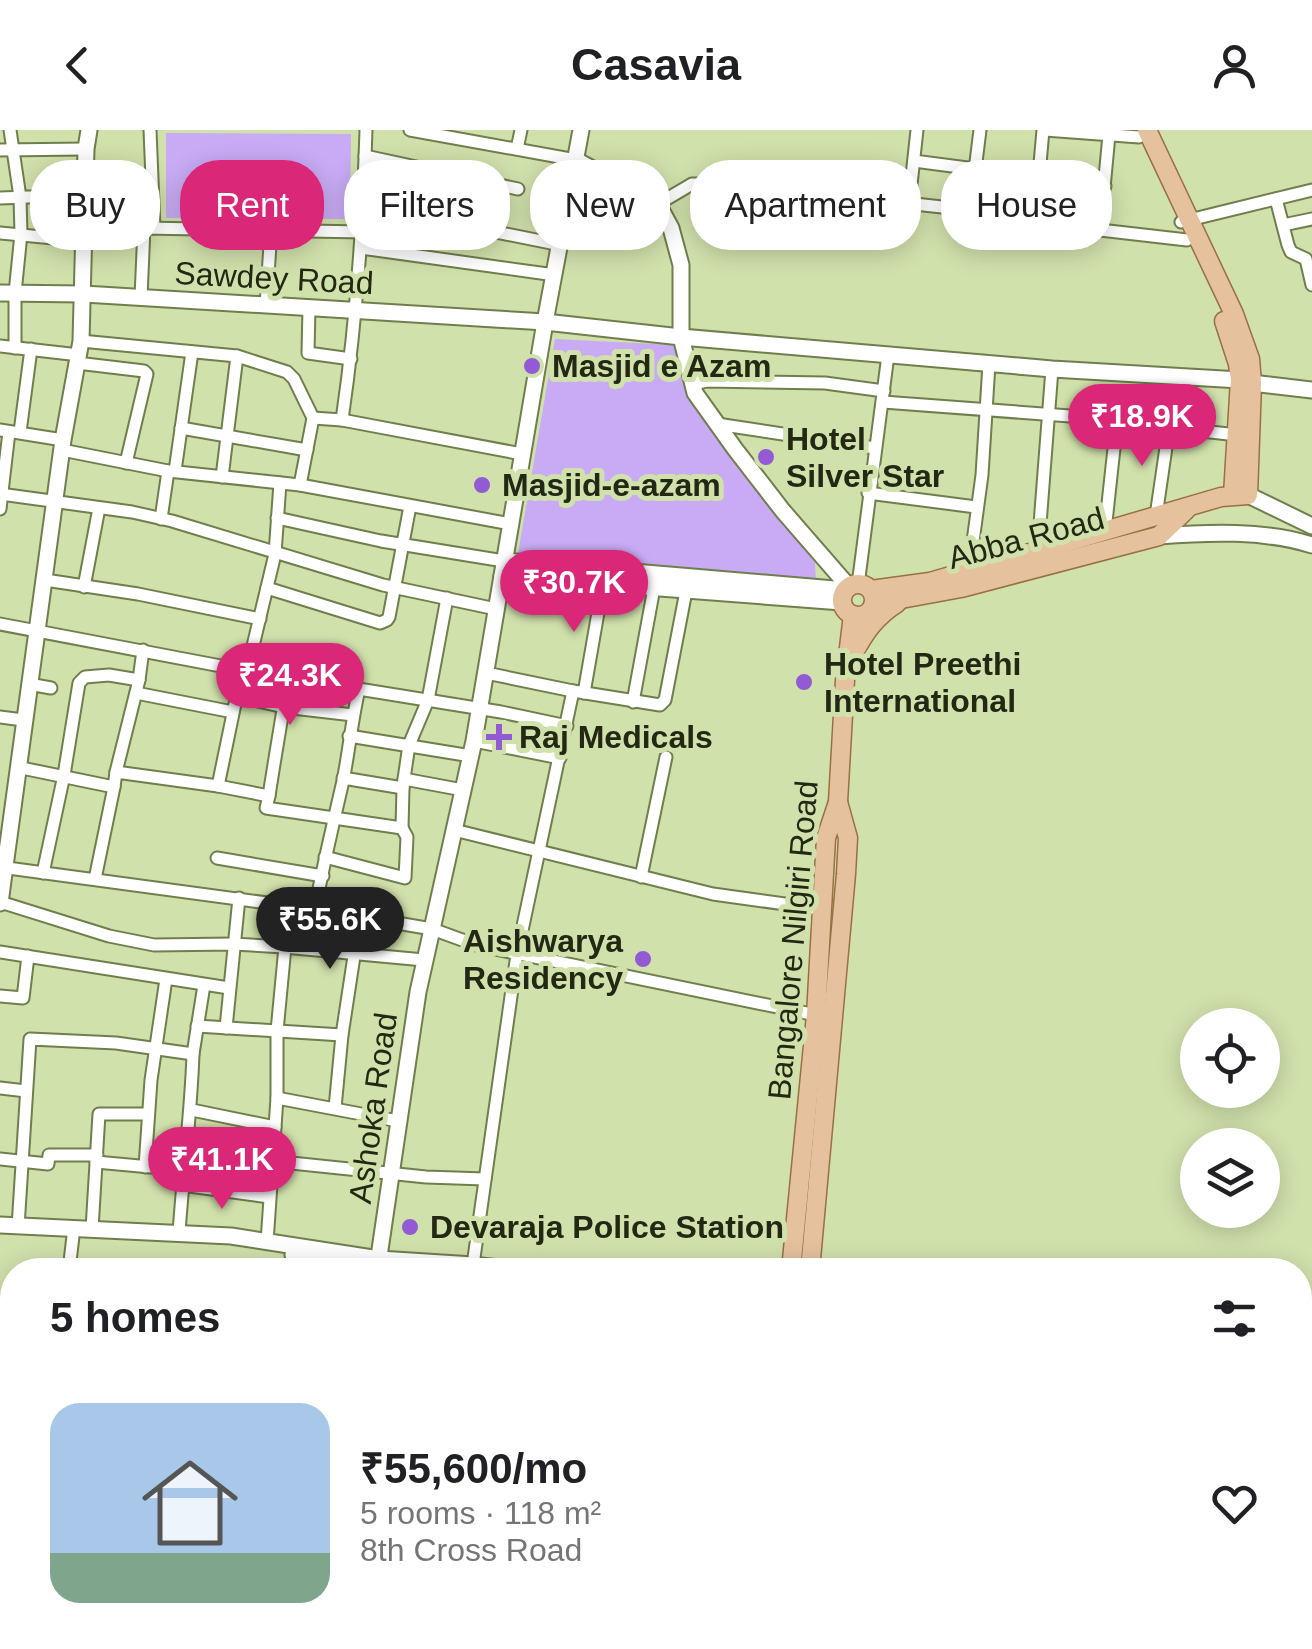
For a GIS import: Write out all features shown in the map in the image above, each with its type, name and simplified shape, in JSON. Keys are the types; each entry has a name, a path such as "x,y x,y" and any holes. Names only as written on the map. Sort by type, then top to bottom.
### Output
{"main road":[{"path":"1141,132 1186,228 1246,381 1241,495"},
{"path":"1241,495 1237,435 1246,381"},
{"path":"856,596 923,584 1190,506 1241,495"},
{"path":"1158,536 1190,506"},
{"name":"Abba Road","path":"856,596 916,596 961,588 1158,536"},
{"name":"Bangalore Nilgiri Road","path":"792,1258 816,1015 826,838 838,802 856,596"},
{"path":"847,666 863,636 882,613 916,596"},
{"path":"811,1258 848,856 848,838 838,802"}],"street":[{"path":"10,130 7,150 20,197 21,234 8,293 14,348"},
{"path":"86,160 90,130"},
{"path":"150,130 150,160"},
{"path":"366,130 366,160"},
{"path":"410,130 472,136 576,160"},
{"path":"517,149 521,130"},
{"name":"Ashoka Road","path":"576,160 582,130"},
{"path":"914,160 917,130"},
{"path":"975,160 980,130"},
{"path":"1041,160 1044,130 1141,132"},
{"path":"1106,160 1109,134"},
{"path":"7,150 86,149"},
{"path":"366,156 518,188"},
{"path":"1112,230 1186,228 1312,190"},
{"path":"0,198 30,197"},
{"path":"1276,199 1292,252 1310,261 1312,285"},
{"path":"1283,225 1312,218"},
{"path":"670,226 681,265 682,337 695,393 783,512 856,596"},
{"path":"0,233 30,234"},
{"path":"85,250 79,353 62,445 17,767 7,792 0,902 154,946 233,944 424,960"},
{"path":"141,297 146,250"},
{"path":"266,304 270,250"},
{"path":"342,420 361,250"},
{"path":"376,250 555,274"},
{"name":"Ashoka Road","path":"376,1258 424,960 473,749 559,250"},
{"name":"Sawdey Road","path":"8,293 141,297 545,322 989,364 1246,381 1312,390"},
{"path":"309,307 308,353 351,359"},
{"path":"0,346 79,353 192,352 237,356 287,372 312,418 300,485"},
{"path":"0,510 10,431 31,350"},
{"path":"161,519 181,428 192,352"},
{"path":"79,353 147,374 126,463"},
{"path":"856,596 888,355"},
{"path":"222,477 237,356"},
{"path":"970,570 982,475 989,364"},
{"path":"1038,550 1052,369"},
{"path":"693,384 825,383 884,396 986,409 1237,435"},
{"path":"312,418 342,420 522,454"},
{"path":"1105,530 1117,421"},
{"path":"717,424 876,448"},
{"path":"1156,516 1168,427"},
{"path":"181,428 306,450"},
{"path":"10,431 126,463 300,485 511,524"},
{"path":"218,786 236,696 275,554 280,484"},
{"path":"868,493 976,507"},
{"path":"1,494 161,519 396,588 496,608"},
{"path":"1241,495 1312,526"},
{"path":"266,588 380,623 387,620 410,506"},
{"path":"84,586 99,508"},
{"path":"277,518 503,569 654,588 687,583"},
{"name":"Abba Road","path":"1158,536 1260,534 1312,545"},
{"path":"503,569 856,596"},
{"path":"45,580 260,619"},
{"path":"486,673 656,706 665,700 687,583"},
{"path":"474,1258 517,954 560,758 604,584"},
{"path":"634,702 654,588"},
{"path":"325,857 405,878 407,837 402,828 409,746 428,700 447,598"},
{"path":"0,624 244,671 480,708 568,726"},
{"path":"95,880 142,650"},
{"path":"43,873 79,683 84,677 109,676 233,712"},
{"path":"288,678 266,808 402,828"},
{"path":"29,684 51,688"},
{"path":"315,909 359,689"},
{"path":"236,696 284,707 353,714"},
{"path":"0,717 23,720"},
{"path":"349,736 409,746 560,758"},
{"path":"642,877 666,757"},
{"path":"17,767 114,787"},
{"path":"116,772 270,796"},
{"path":"343,778 464,790"},
{"path":"454,830 713,894 820,909"},
{"path":"217,858 323,876"},
{"path":"2,868 290,905 432,930 476,945 816,1015"},
{"path":"226,1028 239,898"},
{"path":"267,1242 277,1098 277,1031 290,905"},
{"path":"335,1108 360,917"},
{"path":"0,952 230,988"},
{"path":"0,996 23,998 28,956"},
{"path":"144,1167 166,978"},
{"path":"179,1234 182,1170 204,984"},
{"path":"197,1026 342,1035"},
{"path":"18,1227 30,1039 116,1043 194,1054"},
{"path":"0,1088 26,1090"},
{"path":"277,1098 398,1121"},
{"path":"192,1110 274,1126"},
{"path":"92,1229 100,1114 148,1114"},
{"path":"0,1160 48,1164 49,1155 182,1170"},
{"path":"272,1160 485,1179"},
{"path":"182,1184 270,1197"},
{"path":"0,1225 230,1236 341,1252 356,1258"},
{"path":"0,1234 230,1245 317,1258"},
{"path":"71,1258 74,1236"}],"shaded area":[{"path":"166,133 351,134 351,160 344,160 344,219 324,219 324,160 180,160 180,218 166,218"},
{"path":"555,339 676,345 690,402 815,563 816,583 517,559"}],"place":[{"name":"Masjid e Azam","path":"532,366"},
{"name":"Hotel Silver Star","path":"766,457"},
{"name":"Masjid-e-azam","path":"482,485"},
{"name":"Hotel Preethi International","path":"804,682"},
{"name":"Raj Medicals","path":"499,737"},
{"name":"Aishwarya Residency","path":"643,959"},
{"name":"Devaraja Police Station","path":"410,1227"}]}
